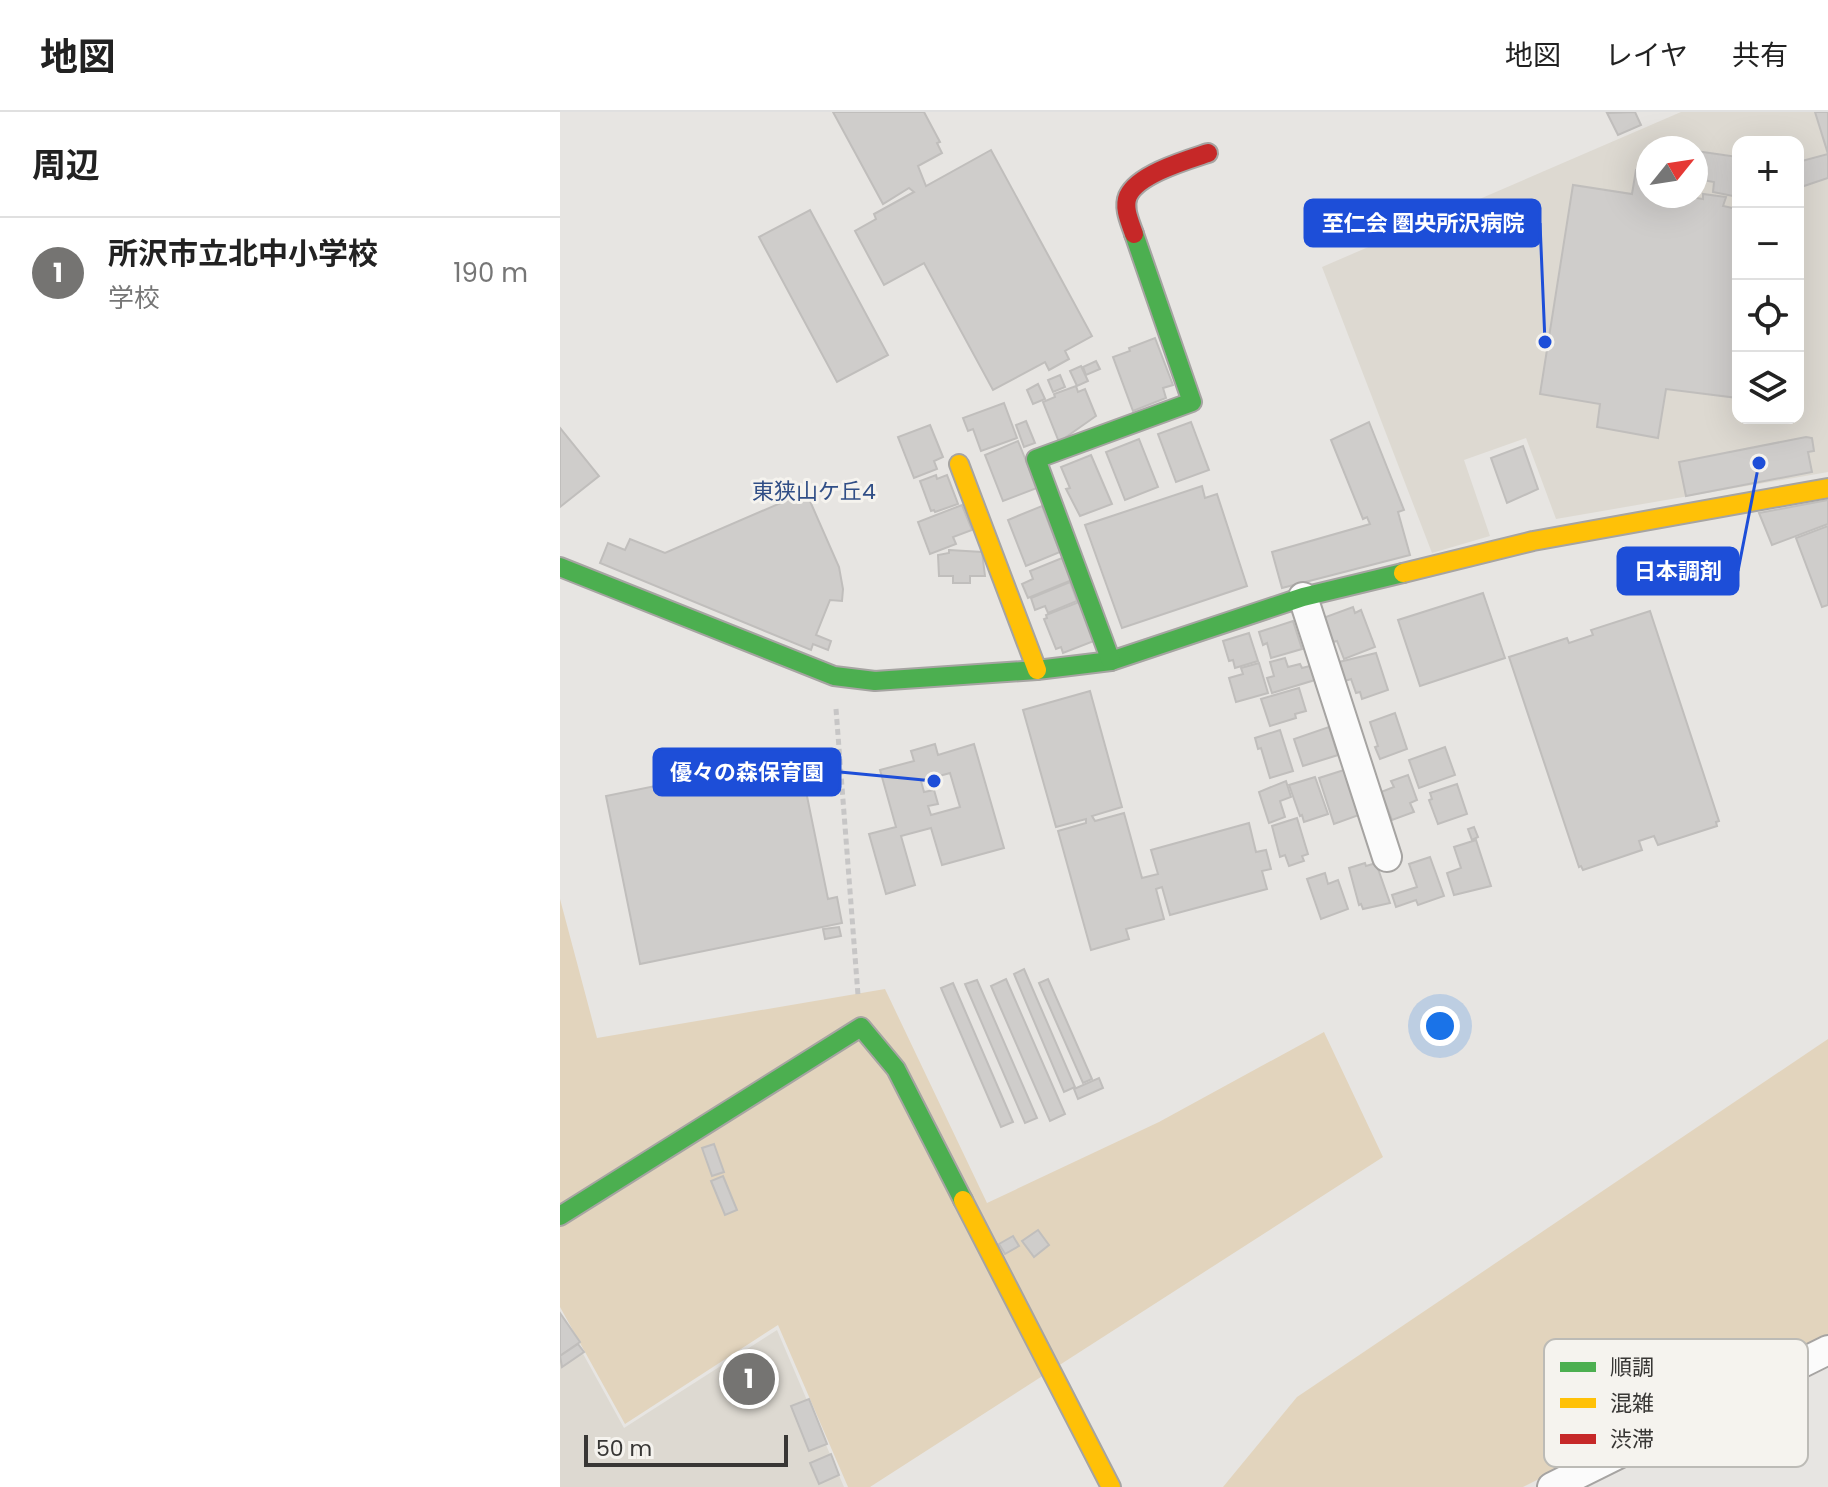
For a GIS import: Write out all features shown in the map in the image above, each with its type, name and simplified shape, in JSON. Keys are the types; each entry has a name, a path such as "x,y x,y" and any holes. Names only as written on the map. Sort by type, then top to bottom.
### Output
{"street":[{"path":"1111,661 1036,459 1192,402 1127,215 1127,197 1138,183 1208,153"},
{"path":"959,464 1037,670"},
{"path":"560,567 834,676 875,681 1037,670 1111,661 1303,597 1533,541 1828,488"},
{"path":"1303,597 1387,857"},
{"path":"560,1216 861,1027 896,1069 1111,1487"},
{"path":"1808,1360 1828,1350"},
{"path":"1552,1487 1592,1467"}],"path":[{"path":"834,676 861,1027"}],"shaded area":[{"path":"1681,112 1828,112 1828,472 1556,519 1526,438 1464,460 1490,536 1432,553 1322,267"},
{"path":"560,899 597,1038 885,989 987,1203 1159,1122 1324,1032 1383,1157 870,1487 848,1487 778,1325 625,1424 560,1307"},
{"path":"1828,1039 1828,1334 1808,1344 1808,1339 1544,1339 1544,1467 1563,1467 1523,1487 1223,1487 1297,1397"},
{"path":"560,1312 624,1428 777,1330 844,1487 560,1487"}],"building":[{"path":"833,112 924,112 940,142 937,143 942,153 918,166 926,186 991,150 1092,336 1065,351 1069,359 1049,370 1045,362 993,390 924,263 884,285 855,231 876,219 874,214 914,192 909,188 883,204"},
{"path":"1635,112 1641,125 1618,135 1607,113"},
{"path":"1815,112 1828,112 1828,154"},
{"path":"1708,153 1732,156 1732,196 1713,192 1714,182 1708,181"},
{"path":"1828,154 1828,178 1804,186 1804,160"},
{"path":"1636,170 1636,208 1708,208 1708,195 1726,197 1723,206 1732,208 1732,397 1666,389 1658,438 1597,427 1600,404 1540,394 1573,185 1632,194"},
{"path":"810,210 888,355 837,382 759,237"},
{"path":"1155,338 1173,385 1163,388 1166,398 1133,411 1113,357"},
{"path":"1096,361 1100,369 1086,375 1083,367"},
{"path":"1081,366 1088,381 1077,386 1070,371"},
{"path":"1060,375 1065,387 1053,392 1048,380"},
{"path":"1038,384 1045,399 1033,404 1027,390"},
{"path":"1076,386 1078,392 1085,389 1096,416 1059,442 1043,402"},
{"path":"1004,403 1017,438 981,451 973,429 968,431 963,418"},
{"path":"1026,421 1035,443 1024,447 1016,425"},
{"path":"1191,422 1209,470 1176,482 1158,434"},
{"path":"1369,422 1404,510 1398,512 1410,555 1282,588 1272,552 1370,524 1367,517 1363,519 1331,440"},
{"path":"930,425 943,457 934,461 937,469 914,478 898,437"},
{"path":"560,428 599,476 560,507"},
{"path":"1812,438 1814,451 1808,452 1812,472 1686,496 1679,462"},
{"path":"1139,439 1158,487 1125,500 1106,452"},
{"path":"1018,441 1037,488 1003,501 985,455"},
{"path":"1523,446 1538,489 1507,503 1491,458"},
{"path":"1091,455 1112,504 1080,516 1066,489 1070,488 1061,467"},
{"path":"936,475 937,479 947,475 958,504 935,512 931,511 920,481"},
{"path":"1202,486 1205,498 1217,494 1247,586 1122,628 1085,525"},
{"path":"806,492 839,567 843,589 842,601 830,600 816,635 831,641 828,650 813,644 811,650 600,563 608,543 625,550 630,539 665,553"},
{"path":"1828,500 1828,524 1772,545 1759,513"},
{"path":"962,505 972,530 953,537 956,544 930,554 918,522"},
{"path":"1042,506 1060,552 1026,566 1008,520"},
{"path":"1828,526 1828,605 1822,607 1796,538"},
{"path":"949,550 982,552 985,576 970,576 970,583 953,583 953,576 939,576 938,555 949,553"},
{"path":"1062,558 1072,580 1028,598 1022,584 1033,579 1030,571"},
{"path":"1070,582 1077,601 1048,613 1045,606 1035,610 1031,598"},
{"path":"1483,593 1505,658 1420,686 1398,620"},
{"path":"1079,602 1094,641 1063,653 1061,647 1056,649 1044,619 1046,615"},
{"path":"1353,607 1355,613 1361,610 1375,647 1344,659 1323,618"},
{"path":"1650,611 1719,821 1716,822 1717,826 1658,845 1654,836 1639,841 1642,850 1583,870 1579,867 1509,657 1567,638 1569,643 1593,635 1591,630"},
{"path":"1293,621 1302,649 1271,658 1267,643 1263,645 1259,632"},
{"path":"1249,633 1258,661 1235,668 1233,660 1229,661 1223,641"},
{"path":"1376,653 1388,690 1362,699 1351,679 1342,682 1335,663"},
{"path":"1285,658 1288,667 1300,664 1302,668 1310,666 1315,680 1272,693 1267,678 1274,676 1270,662"},
{"path":"1259,663 1268,693 1236,702 1229,678 1243,674 1241,668"},
{"path":"1299,688 1306,711 1295,714 1296,718 1270,726 1261,699"},
{"path":"1090,691 1122,807 1092,816 1095,821 1124,813 1142,878 1158,874 1151,850 1249,823 1256,852 1266,850 1271,869 1262,871 1267,889 1170,915 1162,887 1156,889 1164,919 1126,929 1129,939 1091,950 1058,831 1086,823 1086,819 1056,827 1023,710"},
{"path":"1395,713 1407,749 1380,759 1370,722"},
{"path":"1329,727 1338,755 1303,766 1294,739"},
{"path":"1280,730 1293,771 1270,778 1255,738"},
{"path":"935,744 938,755 974,744 1004,848 942,865 931,828 901,836 915,885 886,894 869,834 896,827 880,770 914,761 911,751","holes":["950,773 960,807 931,815 928,806 938,804 934,790 924,792 921,781"]},
{"path":"1445,747 1455,775 1419,788 1409,760"},
{"path":"799,757 828,899 837,897 842,923 640,964 606,796"},
{"path":"1344,770 1359,815 1334,824 1319,778"},
{"path":"1408,775 1417,800 1410,803 1414,812 1392,820 1381,792 1394,787 1391,781"},
{"path":"1315,777 1328,814 1304,822 1289,785"},
{"path":"1286,781 1291,797 1280,801 1285,817 1269,823 1259,792"},
{"path":"1457,784 1467,814 1438,824 1429,800 1432,799 1430,793"},
{"path":"1297,818 1308,854 1302,856 1304,861 1289,866 1285,855 1280,857 1272,826"},
{"path":"1474,827 1478,837 1472,840 1468,829"},
{"path":"1476,840 1491,886 1454,895 1447,873 1461,868 1454,847"},
{"path":"1430,857 1444,896 1418,905 1416,900 1396,907 1392,895 1417,887 1409,864"},
{"path":"1365,863 1366,866 1376,863 1390,903 1363,909 1359,905 1349,868"},
{"path":"1325,873 1328,884 1338,880 1348,909 1321,919 1307,879"},
{"path":"839,927 841,936 825,939 823,929"},
{"path":"1024,969 1075,1087 1064,1092 1014,974"},
{"path":"1006,979 1065,1114 1050,1121 991,986"},
{"path":"1048,979 1092,1079 1083,1083 1039,983"},
{"path":"977,980 1037,1118 1025,1123 965,984"},
{"path":"953,983 1013,1122 1001,1127 941,988"},
{"path":"1099,1078 1103,1088 1078,1099 1074,1089"},
{"path":"714,1144 724,1172 712,1176 702,1148"},
{"path":"723,1176 737,1210 725,1215 711,1181"},
{"path":"1038,1230 1049,1245 1034,1257 1022,1241"},
{"path":"1013,1236 1019,1246 1005,1254 999,1244"},
{"path":"560,1313 580,1342 560,1356"},
{"path":"578,1344 584,1352 562,1367 560,1356"},
{"path":"809,1399 827,1444 809,1451 791,1406"},
{"path":"831,1454 839,1475 819,1484 810,1463"}],"traffic: fast":[{"path":"1111,661 1036,459 1192,402 1134,234"},
{"path":"560,567 834,676 875,681 1037,670 1111,661 1303,597 1403,573"},
{"path":"560,1216 861,1027 896,1069 963,1200"}],"traffic: slow":[{"path":"959,464 1037,670"},
{"path":"1403,573 1533,541 1828,488"},
{"path":"963,1200 1111,1487"}],"traffic: jam":[{"path":"1134,234 1126,205 1133,188 1164,169 1208,153"}],"place":[{"name":"至仁会 圏央所沢病院","path":"1545,342"},
{"name":"日本調剤","path":"1759,463"},
{"name":"優々の森保育園","path":"934,781"},
{"name":"所沢市立北中小学校","path":"749,1379"}],"district":[{"name":"東狭山ケ丘4","path":"814,491"}]}
